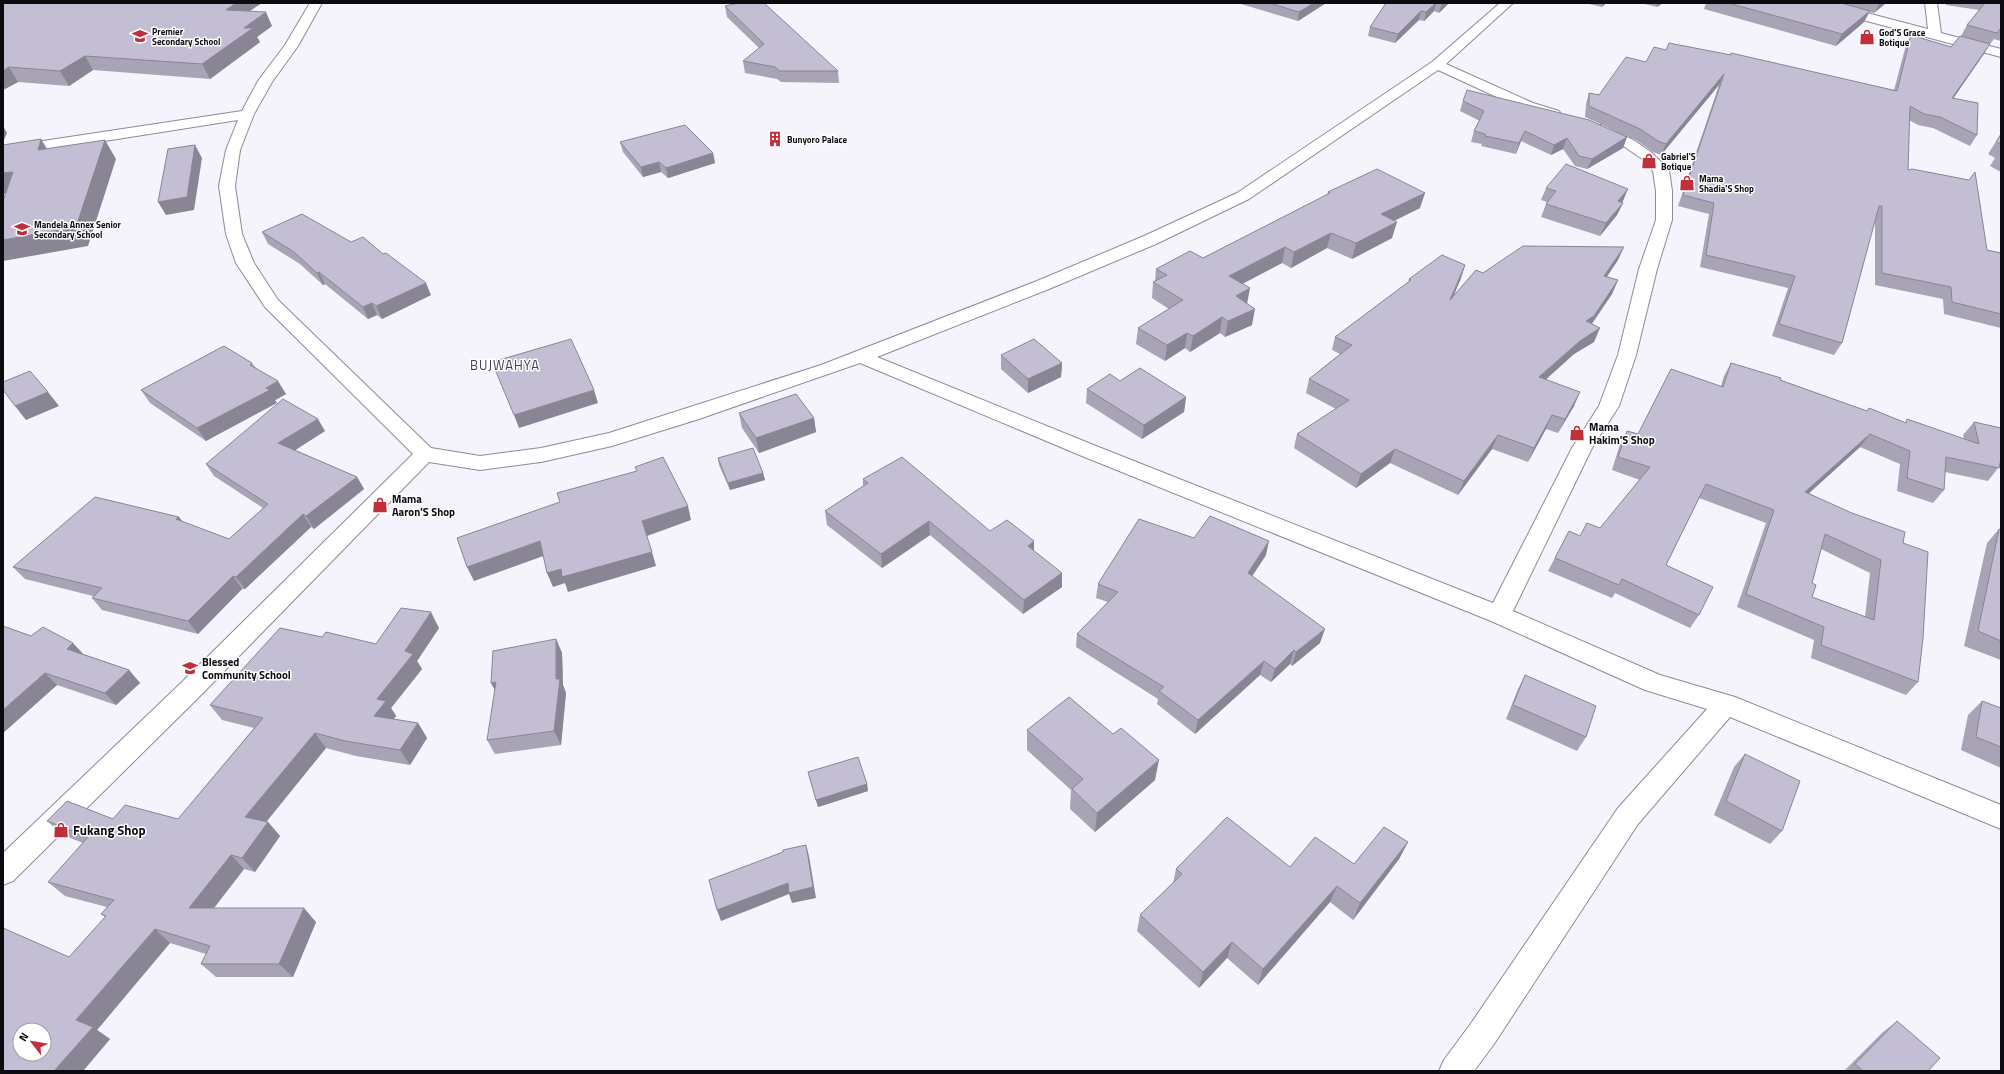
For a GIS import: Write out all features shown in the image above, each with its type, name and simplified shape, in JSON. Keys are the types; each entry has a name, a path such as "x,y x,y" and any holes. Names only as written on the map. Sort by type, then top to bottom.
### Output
{"street":[{"path":"316,3 291,46 265,81 247,114 233,150 226,186 234,234 244,263 271,303 425,454 462,462 480,463 547,454 612,439 690,415 861,357 1150,240 1242,196 1437,65 1507,3"},
{"path":"1815,3 1935,34 2001,53"},
{"path":"1931,3 1935,34"},
{"path":"1437,65 1528,106 1578,121 1630,144 1647,156 1661,170 1664,191 1664,220 1648,269 1627,355 1609,406 1582,448 1499,615"},
{"path":"3,152 247,114"},
{"path":"861,357 1089,451 1499,615 1654,684 1726,704 2001,817"},
{"path":"3,872 190,690 425,454"},
{"path":"1455,1071 1483,1033 1628,816 1726,704"}],"building":[{"path":"3,3 236,3 226,10 266,12 244,28 253,28 202,64 85,56 60,71 9,67 3,71"},
{"path":"739,3 764,3 838,71 780,71 775,67 743,61 764,44 725,6"},
{"path":"1269,3 1314,3 1299,12"},
{"path":"1386,3 1436,3 1426,12 1421,11 1398,34 1370,27"},
{"path":"1728,3 1841,3 1870,11 1842,34"},
{"path":"1985,3 2001,3 2001,28 1997,33 1967,25"},
{"path":"1911,35 1951,47 1960,36 1990,44 1952,98 1978,103 1977,135 1940,117 1924,114 1910,106 1908,170 1912,169 1969,180 1975,172 1987,250 2001,253 2001,314 1952,302 1951,287 1882,273 1882,206 1879,206 1842,343 1779,324 1795,276 1706,255 1714,203 1683,195 1724,74 1666,144 1658,141 1640,129 1589,106 1589,93 1599,95 1626,57 1646,62 1654,47 1666,50 1669,43 1731,55 1731,53 1897,91"},
{"path":"1467,90 1589,120 1627,137 1592,159 1579,156 1567,138 1554,145 1525,131 1519,143 1485,136 1485,134 1474,131 1484,111 1463,101"},
{"path":"685,125 713,153 666,168 659,162 641,167 620,142"},
{"path":"2001,134 2001,144 1996,142"},
{"path":"41,139 38,150 105,140 76,227 3,240 3,201 13,172 3,173 3,145"},
{"path":"195,145 187,197 158,202 168,149"},
{"path":"1566,164 1628,189 1618,201 1623,203 1606,223 1546,204 1556,191 1546,188"},
{"path":"1377,169 1425,193 1381,214 1397,222 1356,243 1331,233 1294,252 1285,247 1229,276 1250,288 1236,296 1255,309 1228,321 1222,317 1193,336 1187,333 1167,345 1138,328 1183,300 1153,282 1167,275 1156,269 1190,251 1203,258 1330,193 1328,192"},
{"path":"302,214 351,242 363,237 383,254 386,253 426,283 376,306 372,303 363,307 319,272 317,273 294,252 262,232"},
{"path":"1523,246 1624,247 1604,276 1618,280 1594,316 1586,321 1600,328 1580,341 1539,377 1580,392 1565,419 1552,415 1534,448 1498,435 1464,481 1395,449 1361,474 1297,434 1349,400 1309,379 1352,345 1335,337 1442,255 1465,265 1450,300 1476,270 1483,273"},
{"path":"571,339 594,390 514,415 492,362"},
{"path":"1034,339 1062,363 1028,379 1001,355"},
{"path":"224,346 252,363 250,365 278,381 266,388 270,390 197,428 141,390"},
{"path":"1731,363 1781,378 1780,380 1867,411 1869,408 1906,423 1907,419 1979,444 1974,422 2001,428 2001,459 1999,468 1946,457 1944,490 1907,478 1910,451 1870,434 1805,492 1852,513 1905,532 1903,543 1928,552 1923,638 1918,682 1821,645 1824,627 1746,594 1774,510 1706,484 1666,565 1713,587 1699,615 1622,579 1619,585 1555,558 1569,531 1580,536 1587,523 1600,528 1650,467 1618,457 1627,431 1638,434 1671,369 1723,387","holes":["1825,534 1881,560 1874,620 1812,597 1816,585 1812,583"]},
{"path":"1140,368 1186,397 1144,425 1087,389 1110,374 1120,381"},
{"path":"30,371 48,392 15,406 3,390 3,382"},
{"path":"796,394 814,418 756,438 739,413"},
{"path":"283,399 318,419 278,443 357,477 306,516 303,514 236,577 233,576 188,621 92,598 102,588 13,567 95,497 179,517 176,519 229,539 268,504 206,464"},
{"path":"753,448 763,473 728,483 718,458"},
{"path":"663,457 688,506 642,521 652,552 562,577 561,569 547,573 540,541 467,567 457,538 560,502 557,493 637,471 635,467"},
{"path":"902,457 990,531 1007,520 1034,541 1028,546 1062,573 1024,600 929,521 881,554 825,511 868,483 863,479"},
{"path":"1210,516 1269,541 1248,573 1325,629 1296,652 1294,650 1275,669 1264,661 1198,720 1159,691 1164,687 1077,634 1118,592 1098,584 1139,519 1194,538"},
{"path":"1999,529 2001,530 2001,641 1978,631"},
{"path":"401,608 431,612 405,651 413,654 377,699 386,701 374,716 418,723 400,750 345,741 315,733 245,817 268,822 242,858 231,855 189,908 304,908 279,964 201,964 210,946 155,929 76,1020 93,1027 54,1071 3,1071 3,928 69,957 106,916 101,914 114,900 48,882 88,837 47,821 67,801 113,819 125,805 178,819 263,718 210,705 280,628 322,637 326,632 376,644"},
{"path":"3,626 31,636 43,627 73,643 67,649 129,670 105,693 45,673 3,710"},
{"path":"556,639 556,679 560,679 554,731 487,740 496,682 491,683 493,651"},
{"path":"1525,675 1596,706 1586,737 1513,705"},
{"path":"1069,697 1113,734 1121,728 1159,760 1097,813 1072,789 1083,779 1027,730"},
{"path":"1982,701 2001,708 2001,747 1976,737"},
{"path":"1745,754 1800,781 1782,831 1726,801"},
{"path":"858,757 867,784 816,800 808,772"},
{"path":"1227,817 1290,867 1315,837 1354,864 1384,827 1408,842 1360,903 1337,886 1263,969 1232,942 1203,972 1140,915 1182,874 1176,869"},
{"path":"806,845 813,887 789,893 788,883 717,910 709,880 783,852 783,850"},
{"path":"1897,1021 1940,1058 1928,1071 1863,1071 1855,1064"}],"place":[{"name":"Premier Secondary School","path":"140,36"},
{"name":"God'S Grace Botique","path":"1867,37"},
{"name":"Bunyoro Palace","path":"775,139"},
{"name":"Gabriel'S Botique","path":"1649,161"},
{"name":"Mama Shadia'S Shop","path":"1687,183"},
{"name":"Mandela Annex Senior Secondary School","path":"22,229"},
{"name":"Mama Hakim'S Shop","path":"1577,433"},
{"name":"Mama Aaron'S Shop","path":"380,505"},
{"name":"Blessed Community School","path":"190,668"},
{"name":"Fukang Shop","path":"61,830"}],"district":[{"name":"BUJWAHYA","path":"505,365"}]}
